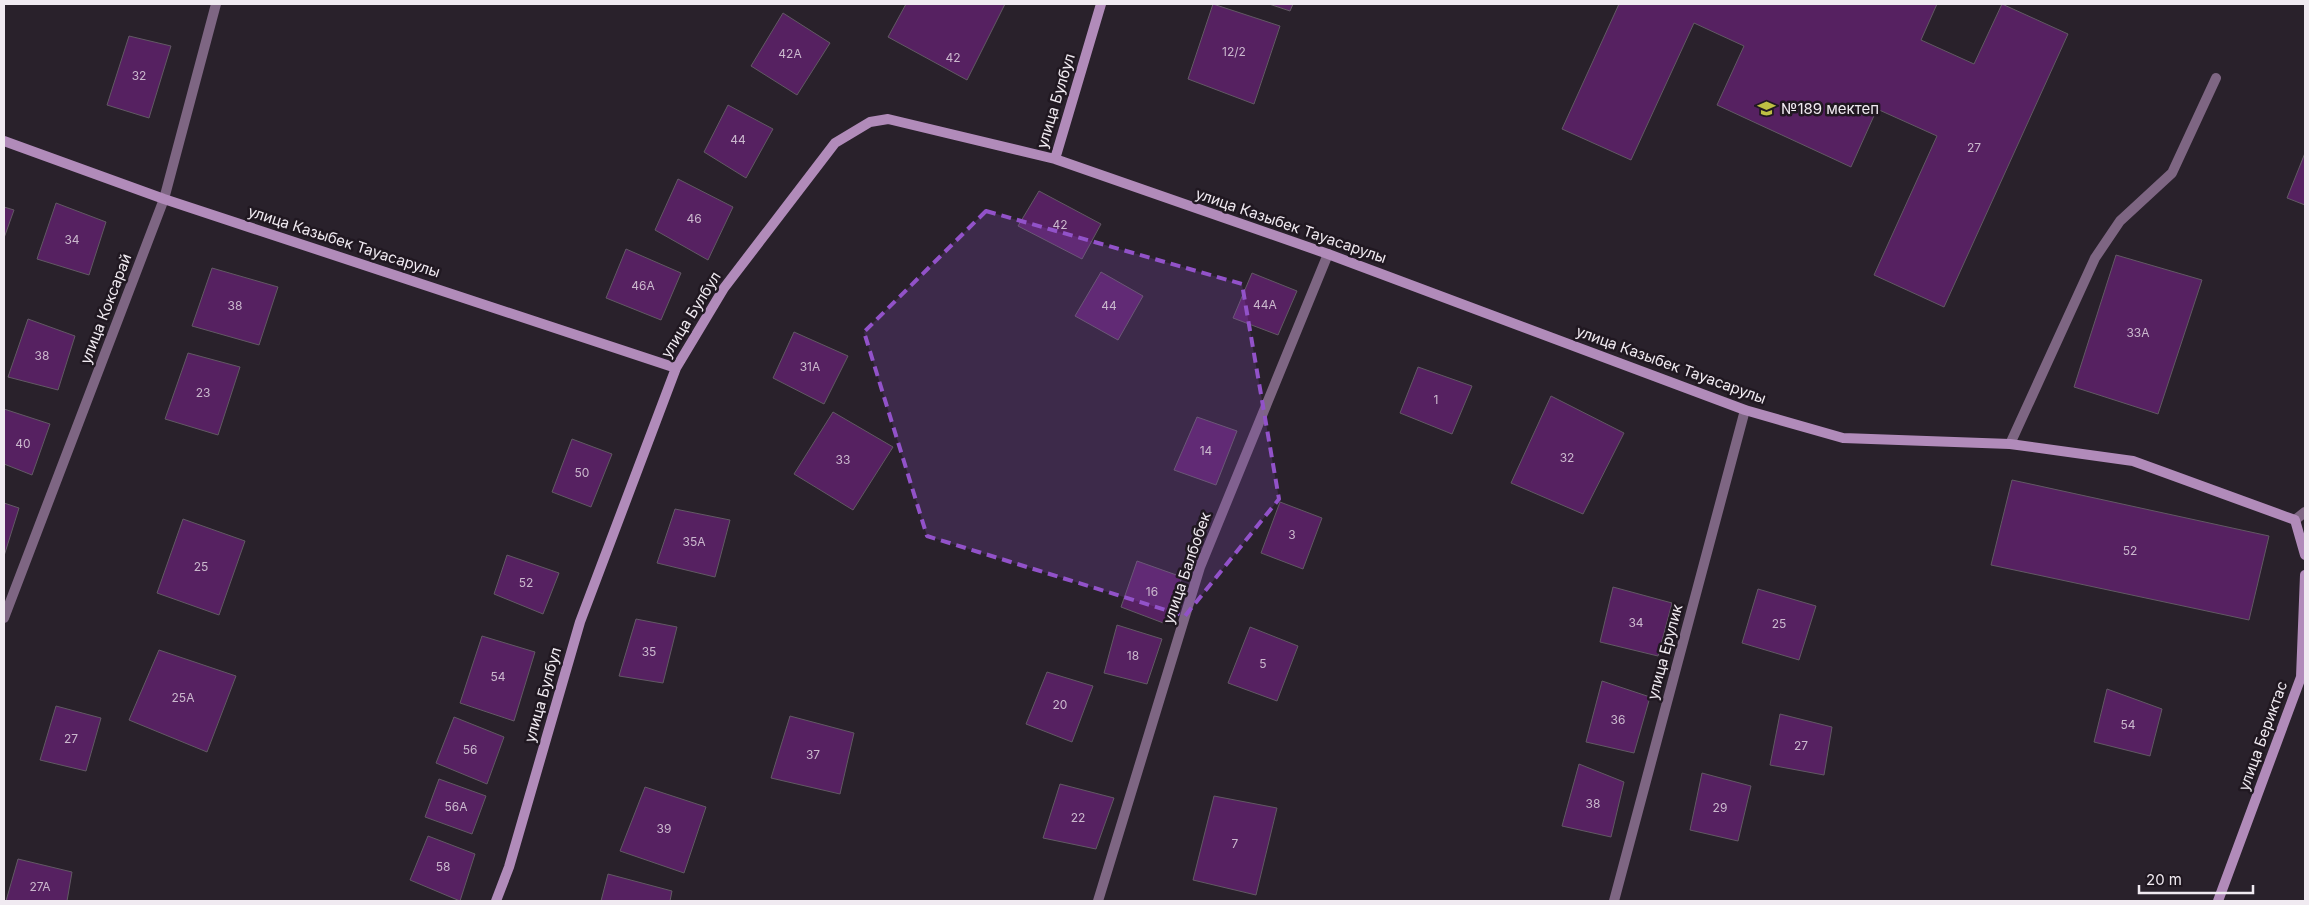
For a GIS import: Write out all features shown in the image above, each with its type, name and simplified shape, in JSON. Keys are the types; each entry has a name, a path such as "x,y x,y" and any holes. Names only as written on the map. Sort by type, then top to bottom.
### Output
{"street":[{"name":"улица Коксарай","path":"4,618 164,198 216,4"},
{"name":"улица Булбул","path":"496,901 509,867 580,622 676,368 724,288 835,143 870,122 888,119 1055,159 1101,4"},
{"path":"2010,444 2095,258 2120,221 2172,173 2216,78"},
{"name":"улица Казыбек Тауасарулы","path":"4,141 164,198 676,368"},
{"name":"улица Казыбек Тауасарулы","path":"1055,159 1328,254 1745,410 1843,438 2010,444 2133,461 2295,520"},
{"name":"улица Балбобек","path":"1098,901 1200,567 1328,254"},
{"name":"улица Ерулик","path":"1614,901 1745,410"},
{"path":"2305,512 2295,520 2305,555"},
{"name":"улица Бериктас","path":"2218,901 2301,677 2305,575"}],"highlighted area":[{"path":"986,211 1242,284 1279,499 1185,616 927,536 864,332"}],"building":[{"path":"906,4 1005,4 967,80 888,37"},
{"path":"1213,4 1280,26 1254,104 1188,79"},
{"path":"1269,4 1293,4 1290,11"},
{"path":"1619,4 1937,4 1921,40 1974,64 2002,4 2068,34 1944,307 1874,275 1937,136 1877,109 1851,167 1717,105 1744,46 1694,23 1631,160 1562,129"},
{"path":"783,13 830,43 797,95 751,66"},
{"path":"129,36 171,46 149,118 107,105"},
{"path":"728,105 773,129 746,178 704,152"},
{"path":"2305,153 2305,205 2287,198"},
{"path":"678,179 733,207 708,260 655,230"},
{"path":"1039,191 1101,224 1082,259 1018,226"},
{"path":"56,203 106,222 89,275 37,259"},
{"path":"4,207 14,210 4,238"},
{"path":"626,249 681,273 661,320 606,298"},
{"path":"2116,255 2202,280 2158,414 2074,387"},
{"path":"212,268 278,287 259,345 192,326"},
{"path":"1101,272 1143,296 1118,340 1075,316"},
{"path":"1252,273 1297,291 1278,335 1233,318"},
{"path":"28,319 75,336 58,390 8,377"},
{"path":"794,332 848,356 824,404 773,378"},
{"path":"188,353 240,367 218,435 165,419"},
{"path":"1418,367 1472,386 1452,434 1400,413"},
{"path":"1551,396 1624,433 1583,514 1511,483"},
{"path":"4,409 50,424 32,475 4,464"},
{"path":"833,412 893,447 853,510 794,474"},
{"path":"1197,417 1237,431 1216,485 1174,470"},
{"path":"572,439 612,454 591,507 552,492"},
{"path":"2012,480 2269,536 2249,620 1991,565"},
{"path":"1280,502 1322,518 1303,569 1261,553"},
{"path":"4,503 19,508 4,556"},
{"path":"675,509 730,520 715,577 657,563"},
{"path":"183,519 245,541 219,615 157,593"},
{"path":"507,555 559,573 543,614 494,594"},
{"path":"1137,561 1182,577 1166,624 1121,607"},
{"path":"1613,587 1672,603 1658,656 1600,642"},
{"path":"1758,589 1816,606 1799,660 1742,643"},
{"path":"636,619 677,627 663,683 619,676"},
{"path":"1117,625 1162,639 1147,684 1104,673"},
{"path":"1250,627 1298,646 1277,701 1228,683"},
{"path":"482,636 535,652 514,721 460,703"},
{"path":"159,650 236,676 207,752 129,720"},
{"path":"1047,672 1093,686 1072,742 1026,724"},
{"path":"1602,681 1650,697 1634,753 1586,742"},
{"path":"2107,689 2162,709 2150,756 2094,742"},
{"path":"56,706 101,718 86,771 40,760"},
{"path":"1780,714 1832,727 1824,775 1770,765"},
{"path":"790,716 854,733 840,794 771,778"},
{"path":"454,717 504,737 487,784 436,763"},
{"path":"1579,764 1624,782 1611,837 1562,826"},
{"path":"1702,773 1751,786 1738,841 1690,830"},
{"path":"439,779 486,796 472,834 425,817"},
{"path":"1060,784 1114,798 1096,849 1043,838"},
{"path":"645,787 706,807 684,873 620,851"},
{"path":"1214,796 1277,808 1256,895 1193,880"},
{"path":"428,836 475,854 460,901 410,880"},
{"path":"18,859 72,872 67,901 6,901"},
{"path":"608,874 672,891 670,901 601,901"}],"place":[{"name":"№189 мектеп","path":"1767,109"}]}
